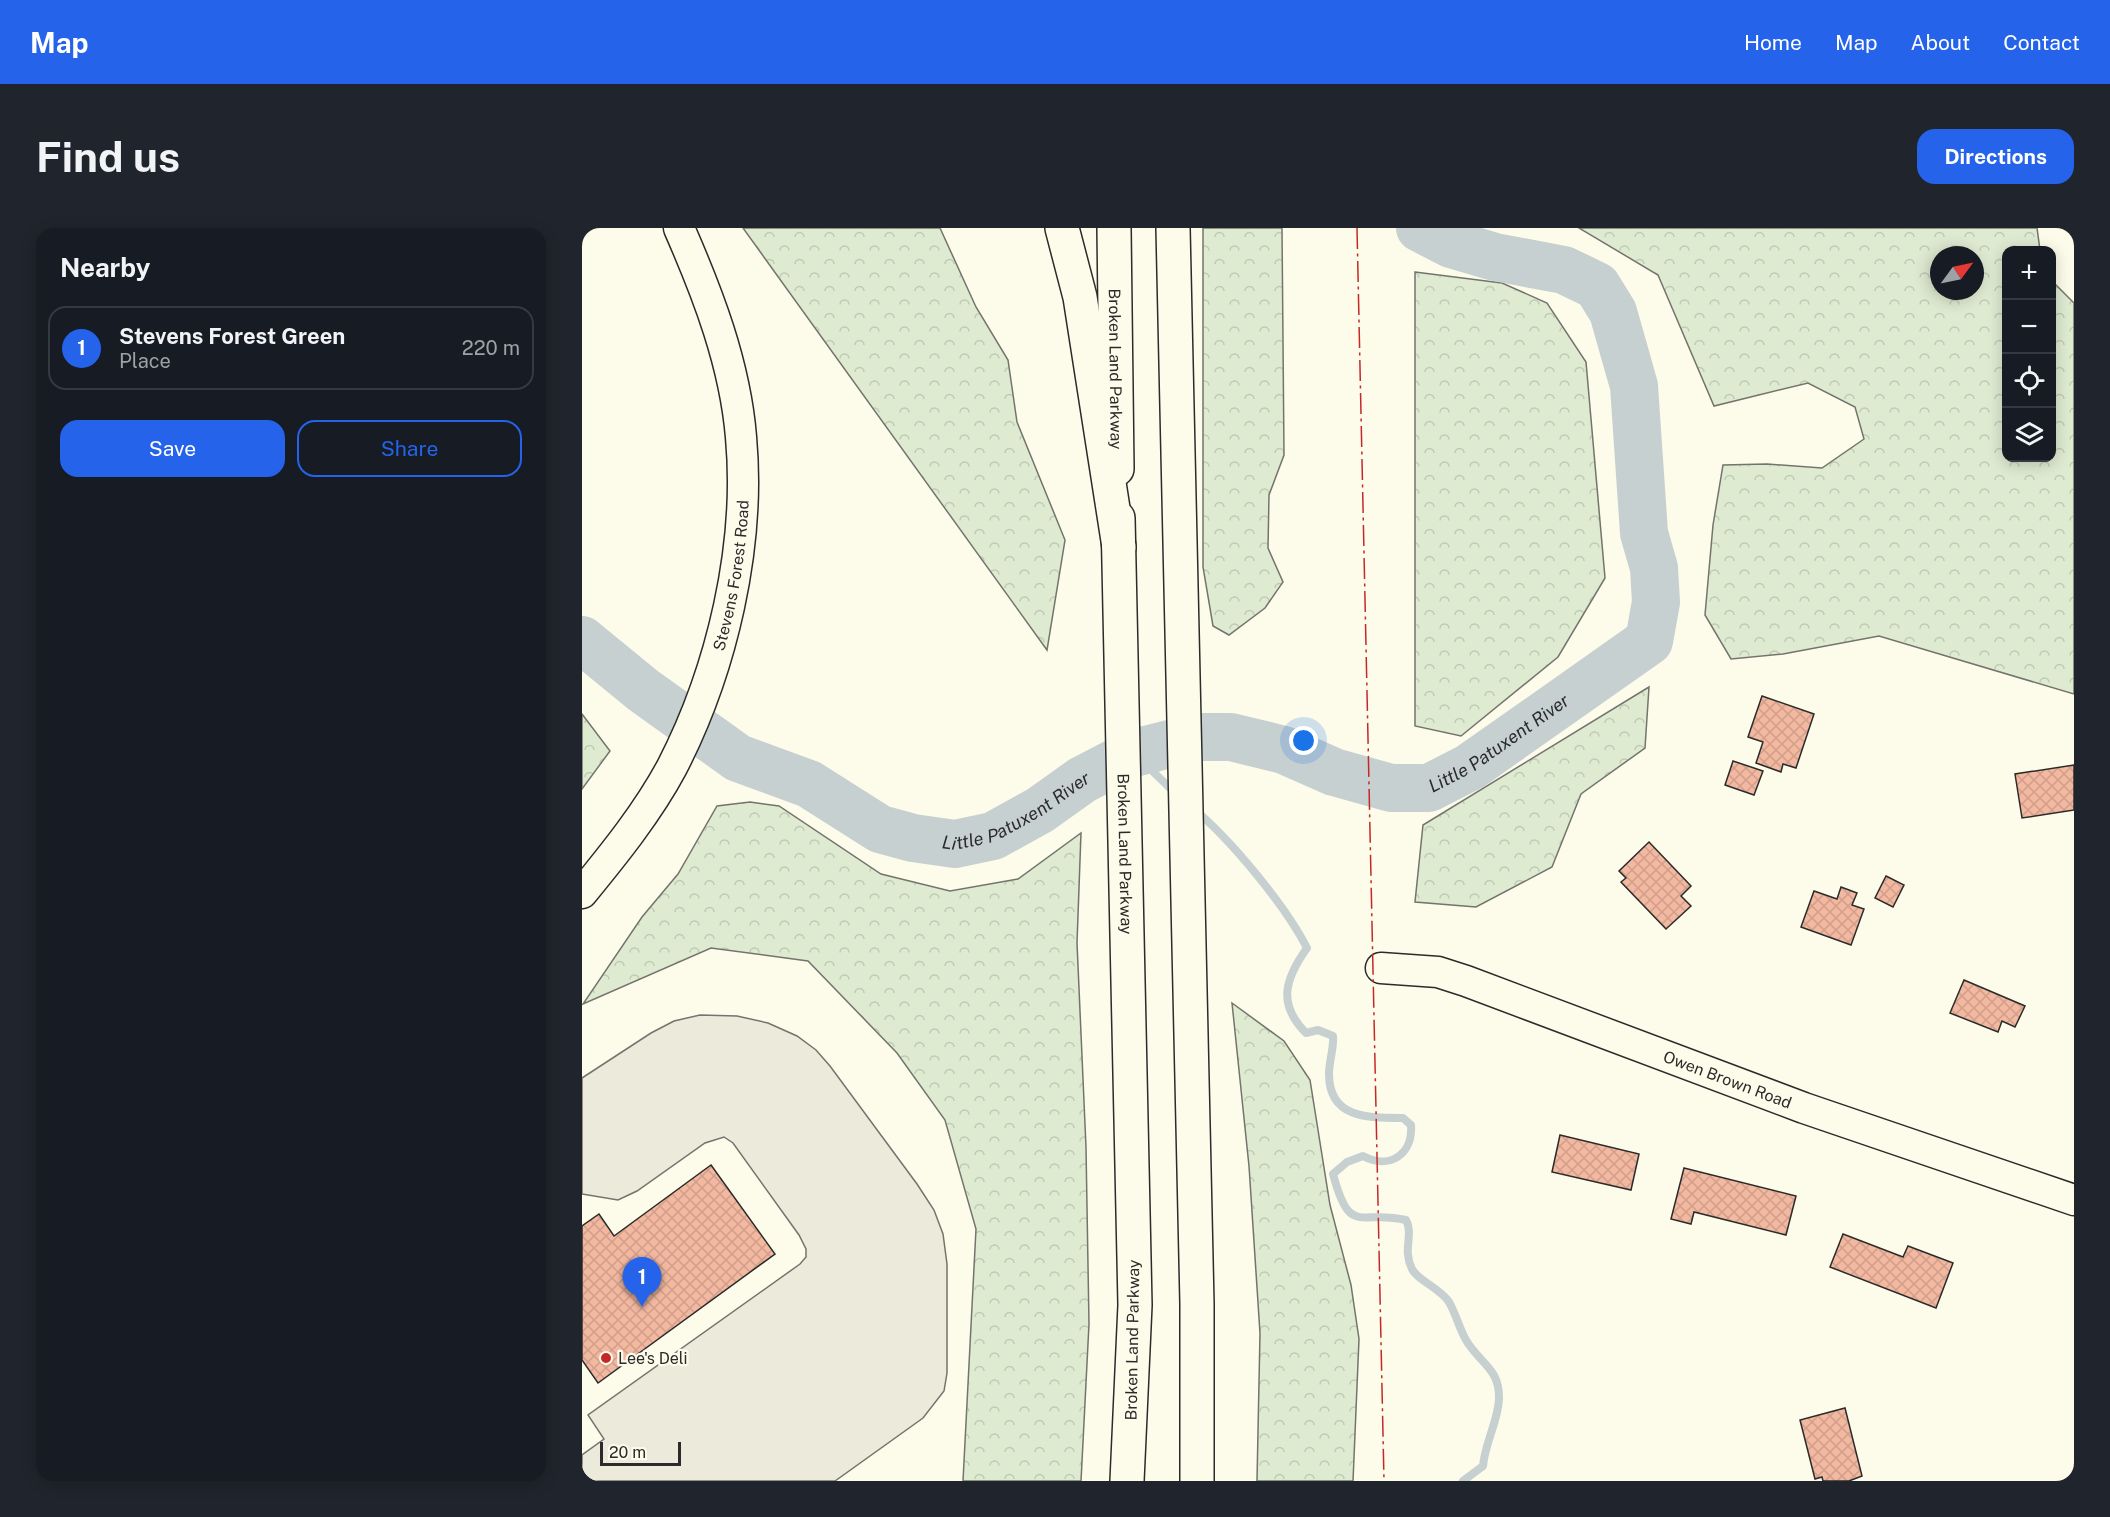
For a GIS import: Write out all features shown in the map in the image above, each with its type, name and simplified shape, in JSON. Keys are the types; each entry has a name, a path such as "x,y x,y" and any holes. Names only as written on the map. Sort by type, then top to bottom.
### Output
{"main road":[{"path":"1062,228 1080,297 1119,547"},
{"name":"Broken Land Parkway","path":"1114,228 1135,1305 1127,1481"},
{"path":"1173,228 1197,1304 1197,1481"}],"street":[{"name":"Stevens Forest Road","path":"582,893 635,824 671,769 695,717 715,664 740,539 741,437 736,402 714,313 679,228"},
{"name":"Owen Brown Road","path":"1381,968 1438,972 1466,981 1804,1108 2074,1200"}],"green space":[{"path":"743,228 940,228 976,307 1008,360 1017,422 1065,540 1047,650"},
{"path":"1203,228 1282,228 1284,455 1269,495 1268,548 1283,582 1265,608 1229,635 1213,626 1203,567"},
{"path":"1579,228 2037,228 2039,246 2002,246 2002,462 2056,462 2056,285 2074,303 2074,694 1879,636 1783,654 1731,659 1705,615 1713,525 1723,465 1767,464 1822,468 1864,439 1855,407 1808,383 1714,406 1658,275"},
{"path":"1415,272 1502,283 1547,303 1586,362 1605,578 1558,657 1461,736 1415,726"},
{"path":"1649,687 1645,748 1581,794 1552,867 1476,907 1415,902 1423,825"},
{"path":"582,714 610,751 582,789"},
{"path":"750,802 779,806 881,874 950,891 1018,879 1081,833 1077,943 1086,1147 1089,1324 1081,1481 963,1481 976,1229 945,1120 897,1053 808,961 711,948 583,1004 642,917 678,874 717,806"},
{"path":"1232,1003 1284,1041 1310,1080 1330,1205 1351,1285 1359,1339 1353,1481 1257,1481 1260,1333 1249,1166"}],"shaded area":[{"path":"700,1015 737,1016 768,1023 797,1036 816,1050 917,1184 934,1210 943,1234 947,1264 947,1373 944,1391 923,1418 835,1481 582,1481 582,1455 604,1439 588,1415 800,1264 806,1257 806,1249 799,1235 733,1143 724,1137 705,1143 637,1191 618,1200 582,1194 582,1078 651,1033 674,1021"}],"building":[{"path":"1762,696 1814,714 1796,768 1783,764 1781,772 1756,763 1763,742 1748,737"},
{"path":"1733,761 1763,771 1754,795 1725,785"},
{"path":"2074,765 2074,810 2022,818 2015,774"},
{"path":"1649,842 1691,886 1681,896 1691,906 1666,929 1621,882 1626,878 1619,871"},
{"path":"1886,876 1904,885 1893,907 1875,898"},
{"path":"1841,887 1857,893 1852,905 1864,909 1851,945 1801,927 1814,891 1837,899"},
{"path":"1964,980 2025,1006 2015,1027 2002,1021 1998,1032 1950,1013"},
{"path":"1560,1135 1639,1154 1631,1190 1552,1172"},
{"path":"711,1165 775,1254 598,1383 582,1360 582,1226 599,1214 614,1236"},
{"path":"1684,1168 1796,1196 1786,1235 1694,1212 1691,1224 1671,1219"},
{"path":"1843,1234 1903,1257 1908,1246 1953,1263 1936,1308 1830,1267"},
{"path":"1845,1408 1862,1476 1849,1481 1823,1481 1822,1477 1815,1479 1800,1420"}],"waterway":[{"name":"Little Patuxent River","path":"582,640 643,690 738,758 809,784 880,829 913,838 955,844 993,836 1040,810 1082,780 1134,753 1197,737 1231,737 1284,750 1334,772 1391,788 1429,788 1470,767 1649,641 1656,602 1654,568 1644,533 1634,386 1613,312 1597,286 1564,270 1495,257 1451,244 1420,228"},
{"path":"1134,753 1177,795"},
{"path":"1194,809 1209,822 1256,874 1285,912 1307,948 1289,981 1288,1002 1291,1012 1306,1033 1318,1030 1333,1036 1329,1074 1331,1089 1336,1100 1343,1108 1353,1113 1403,1118 1411,1125 1408,1144 1398,1157 1382,1161 1363,1156 1347,1162 1333,1174 1339,1194 1351,1214 1359,1217 1390,1217 1406,1220 1409,1231 1408,1255 1412,1269 1449,1302 1466,1340 1496,1380 1498,1407 1483,1466 1463,1481"}],"power":[{"path":"1357,228 1384,1481"}],"place":[{"name":"Stevens Forest Green","path":"642,1307"},
{"name":"Lee's Deli","path":"606,1358"}]}
